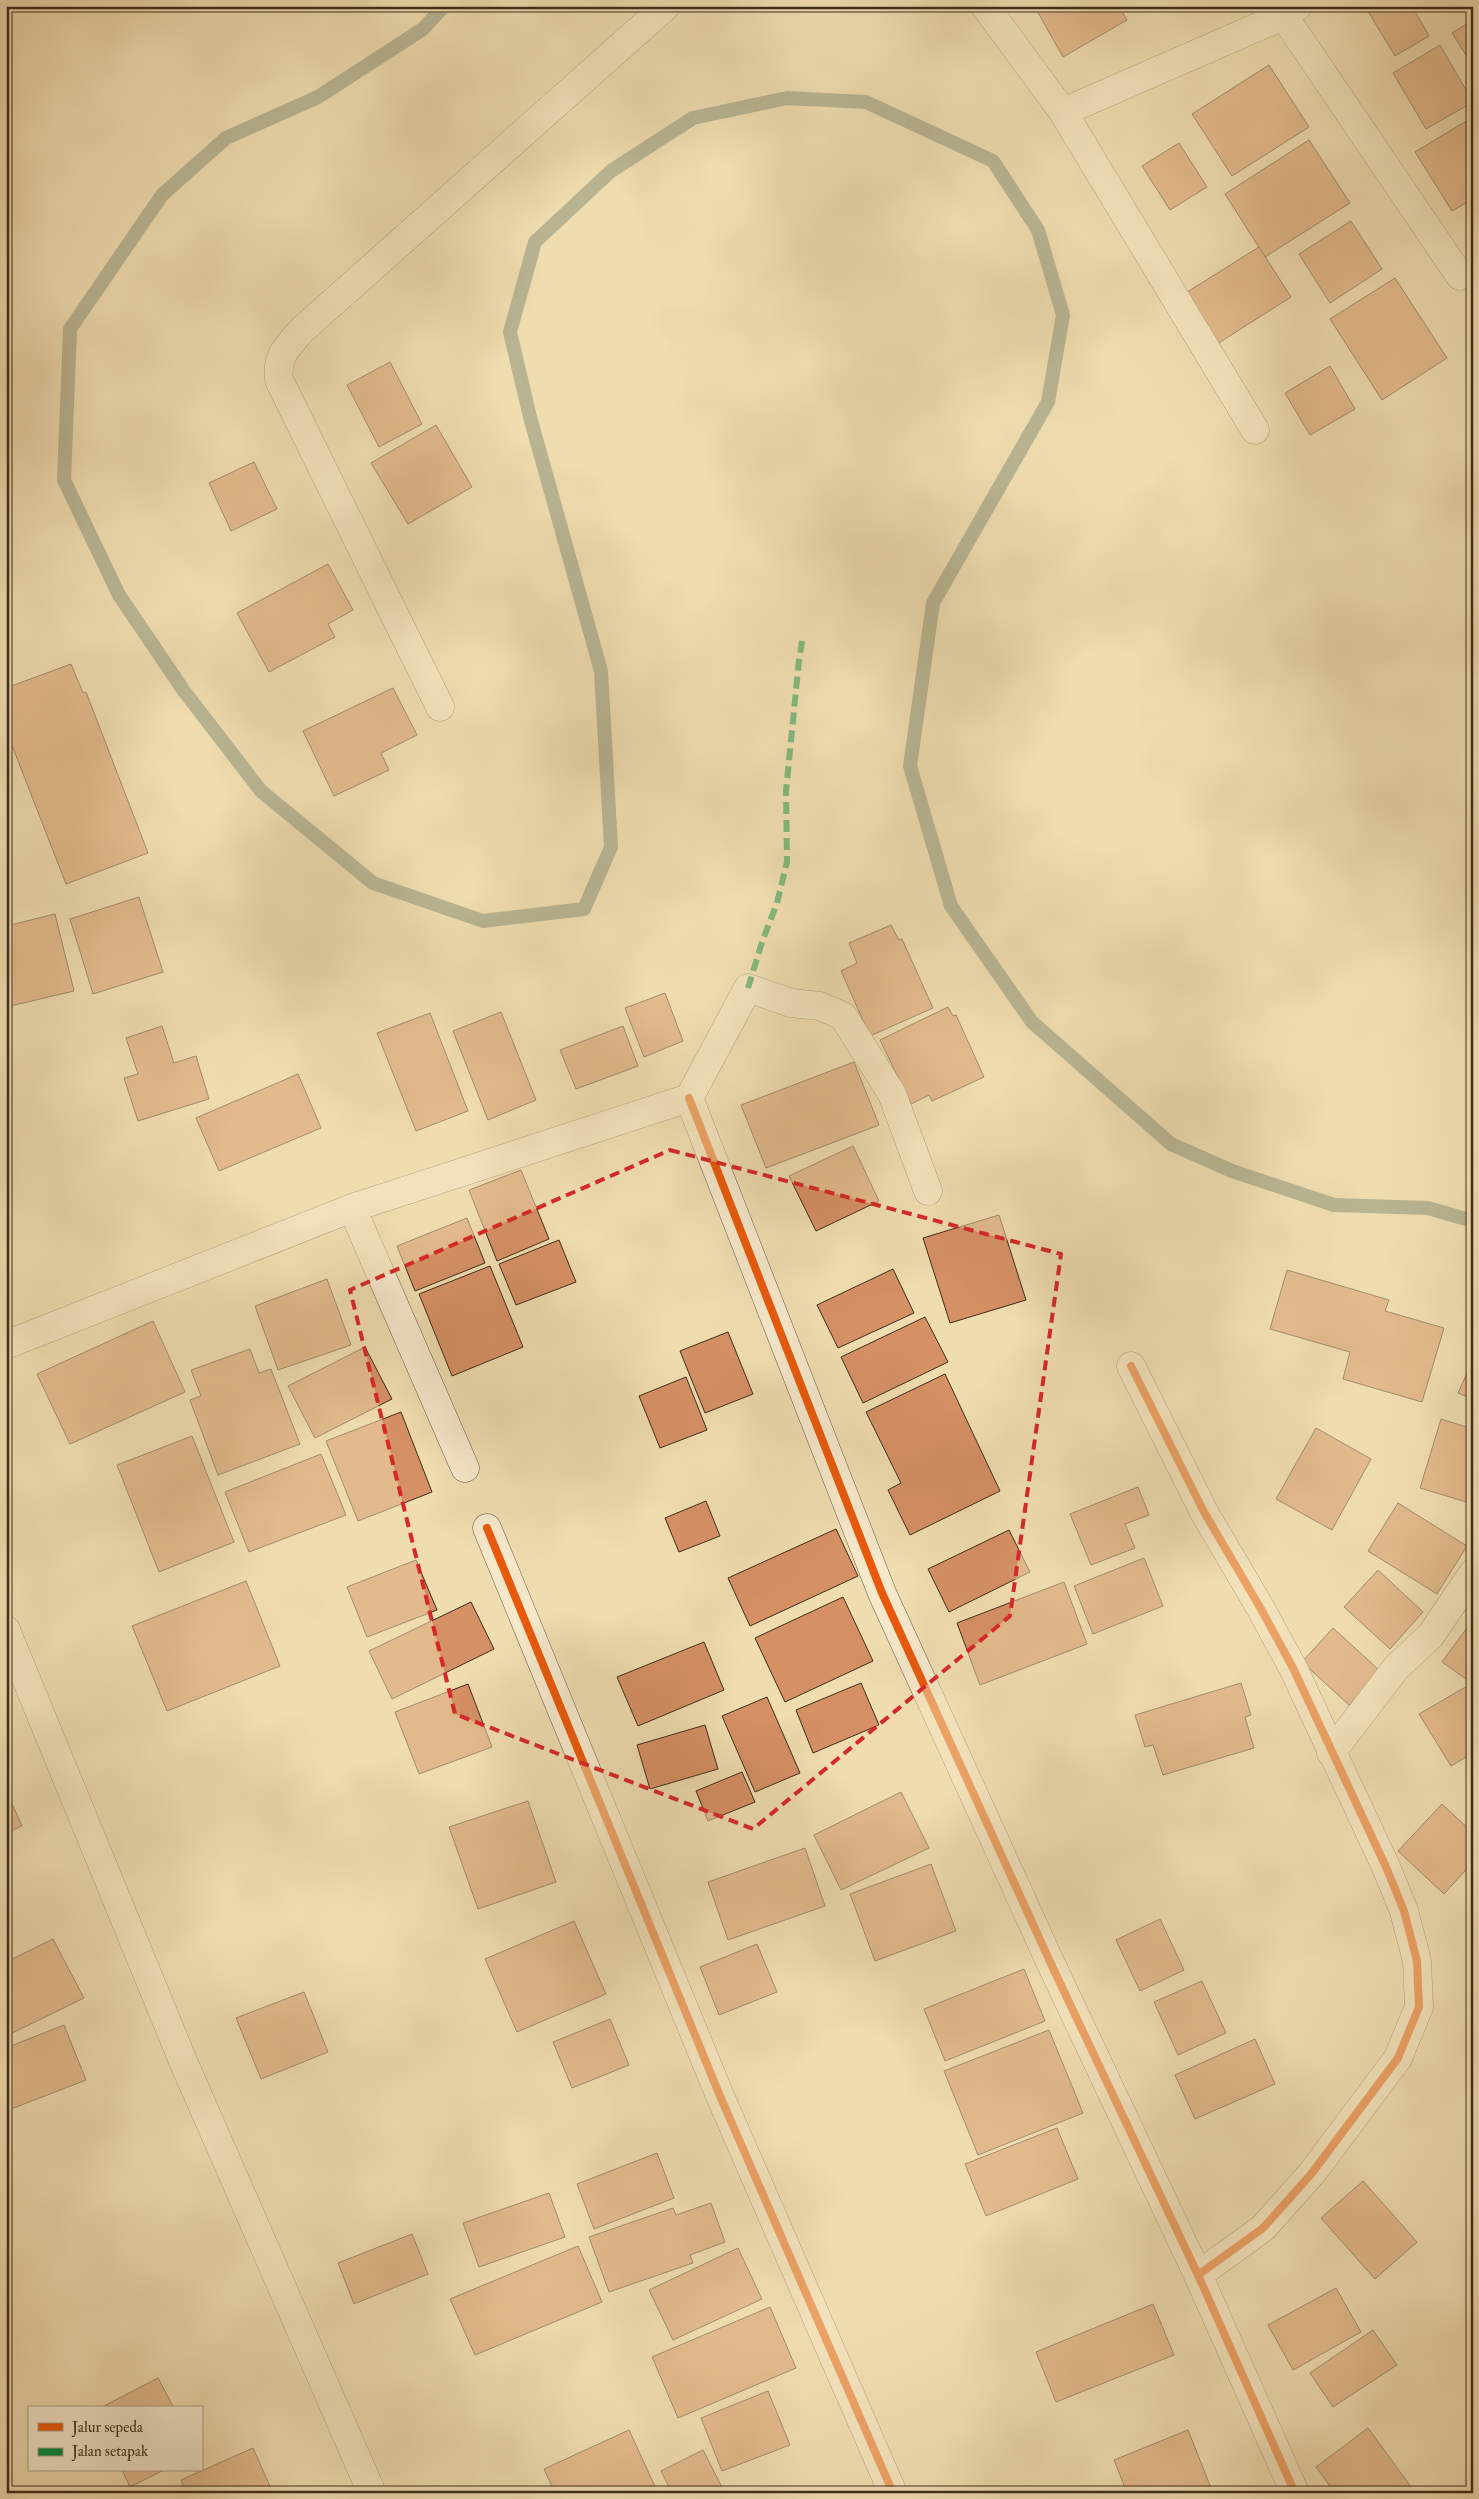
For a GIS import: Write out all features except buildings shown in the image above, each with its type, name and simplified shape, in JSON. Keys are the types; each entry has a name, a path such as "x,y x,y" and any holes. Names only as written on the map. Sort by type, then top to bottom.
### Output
{"street":[{"path":"440,707 279,380 278,367 283,353 303,329 666,6"},
{"path":"985,6 1063,112 1255,430"},
{"path":"1063,112 1286,10 1460,276"},
{"path":"6,1345 352,1208 688,1098 748,988 791,1003 820,1006 843,1016 892,1094 928,1192"},
{"path":"688,1098 882,1593 1048,1957 1198,2275 1295,2493"},
{"path":"352,1208 465,1468"},
{"path":"1131,1366 1204,1512 1293,1668 1330,1753 1386,1867 1404,1911 1417,1961 1419,2007 1398,2058 1312,2173 1263,2228 1198,2275"},
{"path":"487,1528 716,2087 893,2493"},
{"path":"1330,1753 1396,1668 1431,1635 1473,1573"},
{"path":"6,1630 183,2061 372,2493"}],"highlighted area":[{"path":"670,1150 1061,1254 1010,1616 753,1829 455,1714 350,1290"}],"waterway":[{"path":"444,6 423,29 318,97 226,138 162,195 70,329 64,480 119,595 184,691 261,791 373,883 483,921 584,909 611,847 601,671 530,417 510,332 535,242 611,171 693,118 787,98 866,102 993,161 1038,230 1063,315 1048,402 933,603 910,766 951,906 1032,1022 1171,1144 1232,1171 1334,1205 1428,1208 1473,1221"}],"marked path":[{"path":"748,988 762,942 777,903 787,862 786,791 803,636"}],"cycle path":[{"path":"689,1098 882,1593 1052,1966 1198,2275 1295,2493"},
{"path":"1131,1366 1204,1512 1293,1668 1386,1867 1404,1911 1417,1961 1419,2007 1398,2058 1312,2173 1263,2228 1198,2275"},
{"path":"487,1528 720,2096 893,2493"}]}
